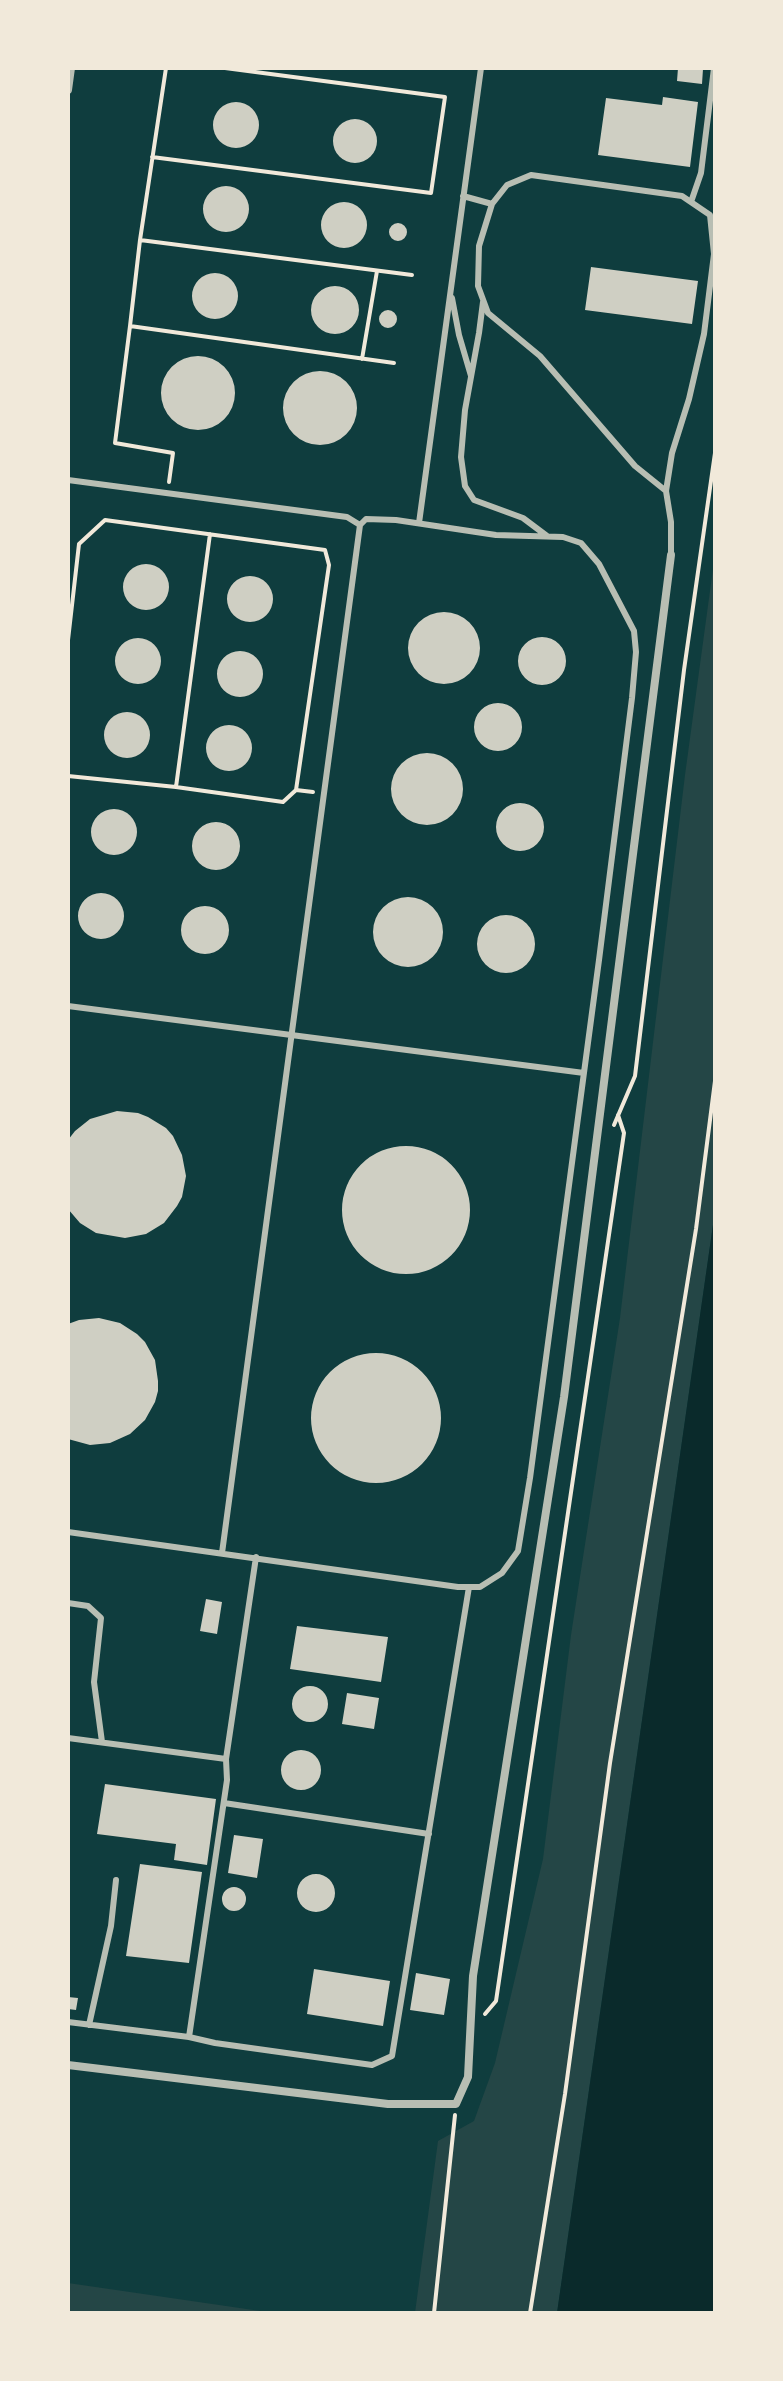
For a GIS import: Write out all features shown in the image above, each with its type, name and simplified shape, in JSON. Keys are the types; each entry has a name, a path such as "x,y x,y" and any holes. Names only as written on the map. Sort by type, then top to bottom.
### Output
{"street":[{"path":"68,90 71,68"},
{"path":"68,2065 388,2104 456,2104 468,2077 473,1976 564,1397 671,555"}],"lane":[{"path":"419,523 481,68"},
{"path":"691,202 701,173 714,68"},
{"path":"666,491 635,466 540,356 488,313 478,286 479,246 492,204 507,185 531,175 682,196 710,215 714,254 704,334 672,453 666,491 671,522 671,555"},
{"path":"463,196 492,204"},
{"path":"451,291 471,378"},
{"path":"483,299 465,410 461,457 465,486 474,500 523,518 547,536"},
{"path":"68,480 347,517 360,525"},
{"path":"68,1532 469,1587 480,1587 502,1573 518,1551 584,1073 636,652 634,631 590,552 581,543 547,536 496,535 419,523 366,519 360,525 222,1553"},
{"path":"68,1006 584,1073"},
{"path":"189,2037 256,1557"},
{"path":"68,2022 372,2065 392,2056 469,1587"},
{"path":"68,1603 88,1606 101,1618 94,1682 102,1742"},
{"path":"68,1738 226,1759"},
{"path":"224,1803 429,1834"},
{"path":"89,2025 111,1926 116,1880"}],"path":[{"path":"166,68 140,240 115,443 173,453 168,493"},
{"path":"152,157 431,193 445,97 225,68"},
{"path":"140,240 412,275"},
{"path":"362,359 377,271"},
{"path":"130,326 394,363"},
{"path":"612,1130 635,1076 684,670 715,453"},
{"path":"68,640 79,544 105,520 325,550 329,565 296,790 283,802 68,776"},
{"path":"176,787 210,534"},
{"path":"296,790 324,793"},
{"path":"530,2313 565,2094 610,1763 696,1229 715,1081"},
{"path":"472,2028 496,2001 624,1133 618,1115"},
{"path":"434,2313 456,2104"}],"shaded area":[{"path":"715,554 715,1211 557,2313 415,2313 438,2141 474,2121 495,2063 543,1859 571,1635 620,1318 685,775"},
{"path":"715,1211 715,2313 557,2313 580,2153"},
{"path":"68,2283 274,2313 68,2313"}],"building":[{"path":"678,68 703,69 702,84 677,81"},
{"path":"663,97 698,102 690,167 598,155 606,98 662,105"},
{"path":"236,102 252,109 259,125 252,141 236,148 220,141 213,125 220,109"},
{"path":"355,119 371,125 377,141 371,157 355,163 339,157 333,141 339,125"},
{"path":"226,186 242,193 249,209 242,225 226,232 210,225 203,209 210,193"},
{"path":"344,202 360,209 367,225 360,241 344,248 328,241 321,225 328,209"},
{"path":"398,223 407,232 398,241 389,232"},
{"path":"591,267 698,281 692,324 585,310"},
{"path":"215,273 231,280 238,296 231,312 215,319 199,312 192,296 199,280"},
{"path":"335,286 352,293 359,310 352,327 335,334 318,327 311,310 318,293"},
{"path":"388,310 397,319 388,328 379,319"},
{"path":"198,356 212,359 224,367 232,379 235,393 232,407 224,419 212,427 198,430 184,427 172,419 164,407 161,393 164,379 172,367 184,359"},
{"path":"320,371 341,377 351,387 357,408 351,429 341,439 320,445 299,439 289,429 283,408 289,387 299,377"},
{"path":"146,564 162,571 169,587 162,603 146,610 130,603 123,587 130,571"},
{"path":"250,576 266,583 273,599 266,615 250,622 234,615 227,599 234,583"},
{"path":"444,612 464,618 474,628 480,648 474,668 464,678 444,684 424,678 414,668 408,648 414,628 424,618"},
{"path":"542,637 559,644 566,661 559,678 542,685 525,678 518,661 525,644"},
{"path":"138,638 154,645 161,661 154,677 138,684 122,677 115,661 122,645"},
{"path":"240,651 256,658 263,674 256,690 240,697 224,690 217,674 224,658"},
{"path":"498,703 515,710 522,727 515,744 498,751 481,744 474,727 481,710"},
{"path":"127,712 143,719 150,735 143,751 127,758 111,751 104,735 111,719"},
{"path":"229,725 246,731 252,748 246,765 229,771 212,765 206,748 212,731"},
{"path":"427,753 447,759 457,769 463,789 457,809 447,819 427,825 407,819 397,809 391,789 397,769 407,759"},
{"path":"520,803 537,810 544,827 537,844 520,851 503,844 496,827 503,810"},
{"path":"114,809 130,816 137,832 130,848 114,855 98,848 91,832 98,816"},
{"path":"216,822 233,829 240,846 233,863 216,870 199,863 192,846 199,829"},
{"path":"101,893 117,900 124,916 117,932 101,939 85,932 78,916 85,900"},
{"path":"408,897 433,907 443,932 433,957 408,967 383,957 373,932 383,907"},
{"path":"205,906 222,913 229,930 222,947 205,954 188,947 181,930 188,913"},
{"path":"506,915 517,917 526,924 533,933 533,955 526,964 517,971 506,973 495,971 486,964 479,955 477,944 479,933 486,924 495,917"},
{"path":"117,1111 138,1113 166,1128 182,1155 186,1176 182,1197 164,1223 146,1234 125,1238 96,1233 80,1223 68,1209 68,1140 90,1119"},
{"path":"406,1146 431,1151 451,1165 465,1185 470,1210 465,1235 451,1255 431,1269 406,1274 381,1269 361,1255 347,1235 342,1210 347,1185 361,1165 381,1151"},
{"path":"99,1318 120,1323 145,1342 155,1360 158,1391 145,1420 130,1434 110,1443 90,1445 68,1439 68,1324"},
{"path":"376,1353 401,1358 422,1372 436,1393 441,1418 436,1443 422,1464 401,1478 376,1483 351,1478 330,1464 316,1443 311,1418 316,1393 330,1372 351,1358"},
{"path":"206,1599 222,1602 217,1634 200,1631"},
{"path":"297,1626 388,1637 381,1682 290,1669"},
{"path":"310,1686 323,1691 328,1704 323,1717 310,1722 297,1717 292,1704 297,1691"},
{"path":"347,1693 379,1698 374,1729 342,1724"},
{"path":"301,1750 315,1756 321,1770 315,1784 301,1790 287,1784 281,1770 287,1756"},
{"path":"105,1784 216,1799 207,1865 174,1860 176,1844 97,1834"},
{"path":"234,1835 263,1839 257,1878 228,1873"},
{"path":"140,1864 202,1872 189,1963 126,1956"},
{"path":"316,1874 329,1880 335,1893 329,1906 316,1912 303,1906 297,1893 303,1880"},
{"path":"234,1887 245,1894 246,1899 239,1910 234,1911 223,1904 222,1899 229,1888"},
{"path":"314,1969 390,1981 383,2026 307,2014"},
{"path":"416,1973 450,1979 444,2015 410,2010"},
{"path":"68,1997 78,1998 76,2010 68,2009"}]}
